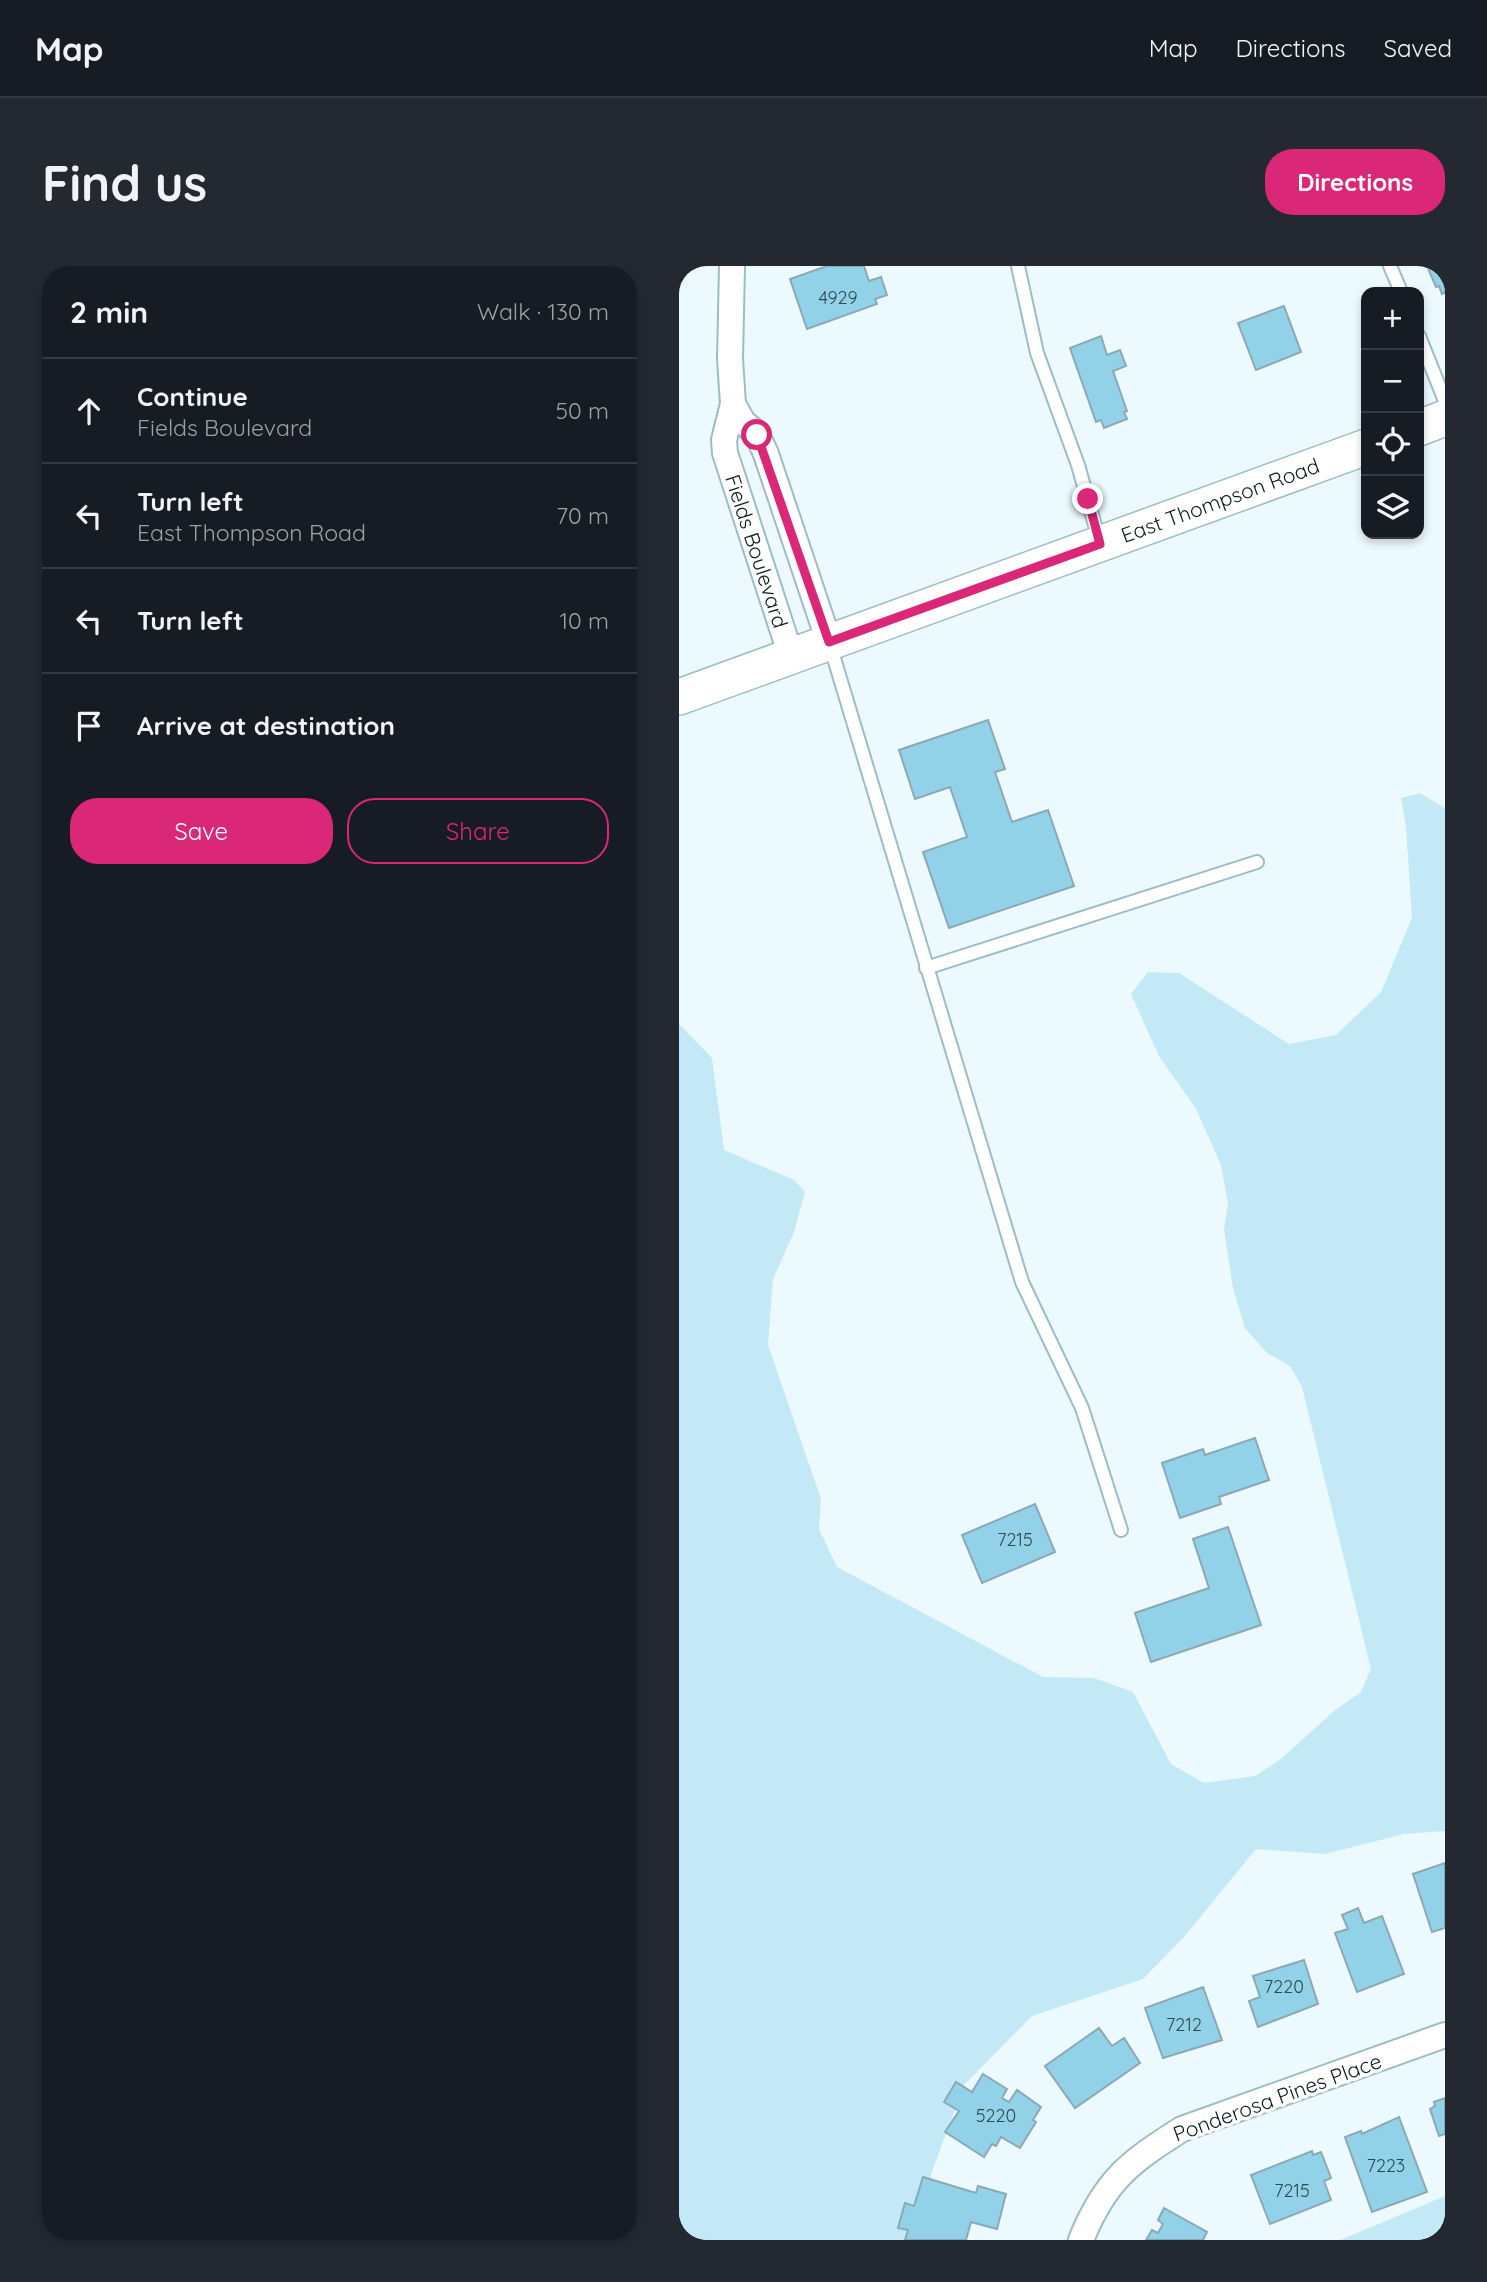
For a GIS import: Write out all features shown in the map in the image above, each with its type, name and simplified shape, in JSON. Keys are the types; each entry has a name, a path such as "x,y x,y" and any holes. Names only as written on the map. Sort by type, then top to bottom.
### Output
{"main road":[{"path":"1424,426 1445,418"},
{"name":"East Thompson Road","path":"679,697 1361,449"}],"street":[{"name":"Fields Boulevard","path":"732,266 730,359 733,404 724,440 725,453 791,656"},
{"name":"Fields Boulevard","path":"733,404 743,422 757,435 766,454 829,642"},
{"name":"Ponderosa Pines Place","path":"1081,2240 1095,2210 1134,2159 1182,2129 1445,2035"}],"lane":[{"path":"1018,266 1037,353 1078,465 1100,544"},
{"path":"1390,266 1399,287"},
{"path":"1424,348 1445,401"},
{"path":"829,642 1021,1282 1081,1408 1121,1530"},
{"path":"926,968 1257,862"}],"shaded area":[{"path":"1420,793 1445,808 1445,1831 1404,1834 1325,1854 1256,1849 1184,1937 1143,1979 1032,2016 964,2085 931,2174 928,2240 679,2240 679,1024 712,1058 724,1150 794,1180 805,1192 794,1232 773,1279 768,1345 821,1499 819,1529 837,1567 1043,1677 1094,1678 1133,1692 1171,1764 1204,1783 1255,1776 1281,1759 1334,1711 1361,1692 1371,1669 1302,1387 1290,1366 1267,1353 1245,1328 1233,1288 1224,1229 1228,1204 1221,1165 1196,1109 1159,1056 1131,994 1148,972 1179,973 1289,1044 1336,1035 1381,992 1412,918 1406,826 1401,798"},
{"path":"1445,2196 1445,2240 1340,2240"}],"building":[{"path":"827,266 864,266 869,281 881,277 887,295 875,299 877,304 807,329 790,279"},
{"path":"1427,266 1445,266 1445,293 1442,294 1439,286 1436,287"},
{"path":"1284,306 1301,352 1256,370 1238,323"},
{"path":"1101,336 1107,355 1120,350 1126,366 1113,371 1127,411 1124,412 1127,419 1104,428 1101,420 1096,422 1070,348"},
{"path":"988,720 1005,769 995,772 1012,822 1048,810 1074,886 949,928 923,852 967,837 950,787 915,799 899,750"},
{"path":"1255,1438 1269,1480 1219,1497 1221,1504 1180,1518 1162,1463 1203,1449 1205,1455"},
{"path":"1035,1504 1055,1552 982,1583 962,1535"},
{"path":"1228,1527 1261,1625 1151,1662 1135,1613 1209,1588 1193,1539"},
{"path":"1445,1863 1445,1928 1432,1932 1413,1874"},
{"path":"1358,1908 1364,1923 1382,1916 1404,1974 1357,1992 1335,1933 1348,1929 1342,1915"},
{"path":"1304,1960 1318,2004 1258,2027 1249,2001 1260,1997 1253,1976"},
{"path":"1203,1987 1222,2040 1163,2058 1145,2008"},
{"path":"1099,2028 1112,2046 1124,2038 1140,2063 1075,2108 1045,2066"},
{"path":"983,2074 1007,2089 1002,2098 1009,2102 1017,2090 1041,2107 1033,2120 1036,2122 1020,2148 1001,2137 996,2146 992,2144 984,2157 945,2132 959,2111 944,2102 956,2082 972,2092"},
{"path":"1445,2098 1445,2134 1439,2136 1430,2109 1435,2106 1434,2102"},
{"path":"1399,2117 1427,2192 1372,2212 1345,2137 1361,2131 1362,2134"},
{"path":"1312,2151 1313,2155 1321,2152 1331,2178 1324,2181 1331,2200 1270,2224 1251,2175"},
{"path":"923,2177 976,2193 978,2186 1006,2194 997,2229 971,2222 966,2240 905,2240 908,2230 898,2228 905,2203 914,2206"},
{"path":"1164,2208 1207,2232 1203,2240 1146,2240 1152,2230 1158,2233 1163,2224 1158,2220"}],"route":[{"path":"757,435 766,454 829,642 1100,544 1088,499"}]}
